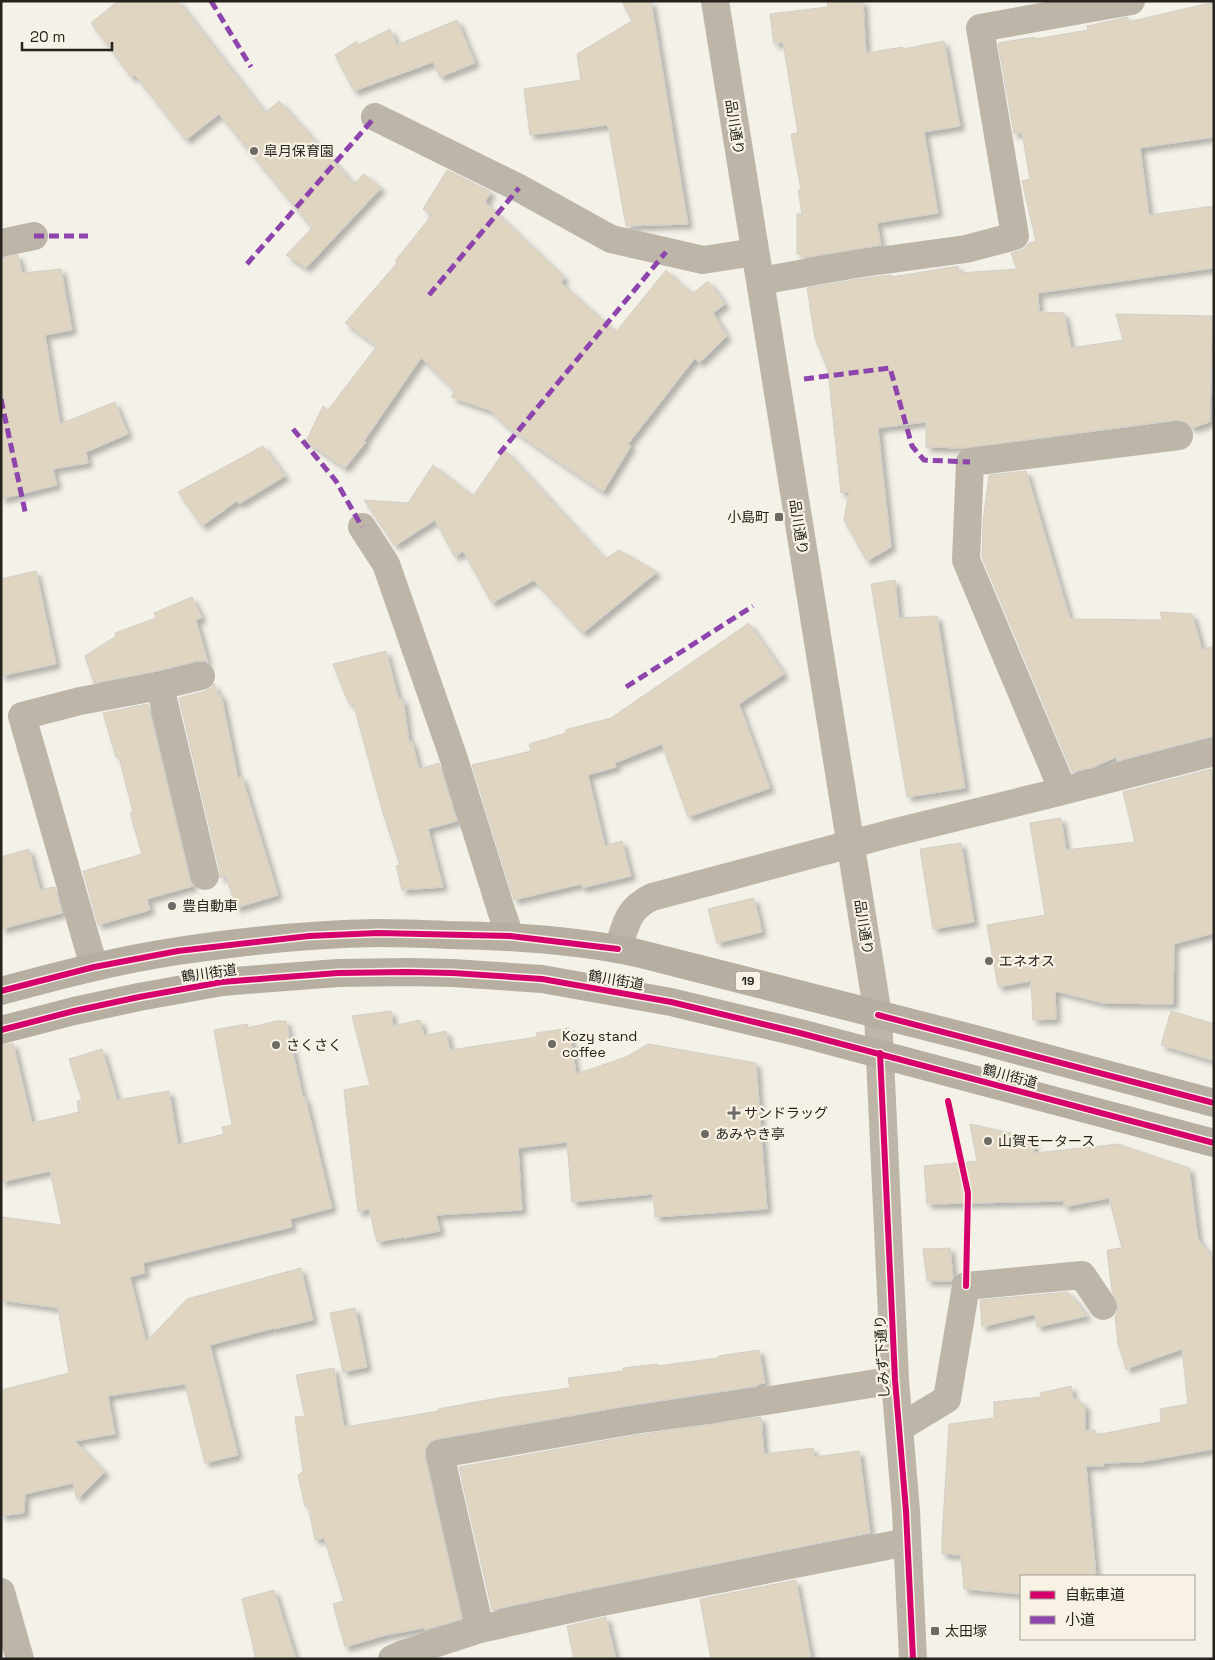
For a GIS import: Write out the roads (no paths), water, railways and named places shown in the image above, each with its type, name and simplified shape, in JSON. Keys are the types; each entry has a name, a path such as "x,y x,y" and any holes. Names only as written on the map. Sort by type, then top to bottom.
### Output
{"main road":[{"name":"鶴川街道","path":"1,991 94,967 178,951 309,936 378,933 510,936 618,949 1214,1103"},
{"name":"鶴川街道","path":"1,1030 74,1011 222,982 338,973 444,972 542,979 671,1002 880,1053 1214,1143"}],"street":[{"name":"品川通り","path":"715,1 878,1015 880,1053"},
{"path":"760,281 856,264 966,249 1016,236 980,28 1131,1"},
{"path":"375,117 519,188 611,239 703,260 755,252"},
{"path":"1,243 34,236"},
{"path":"1063,791 966,560 970,462 1179,436"},
{"path":"362,527 386,564 453,756 510,936"},
{"path":"94,967 22,716 80,701 160,686 200,676"},
{"path":"160,686 205,876"},
{"path":"618,949 626,922 632,911 640,903 652,897 851,844 1214,752"},
{"name":"しみず下通り","path":"880,1053 895,1380 906,1511 914,1659"},
{"path":"899,1428 947,1399 966,1286 1082,1275 1103,1306"},
{"path":"480,1629 440,1454 635,1420 895,1380"},
{"path":"392,1659 480,1629 607,1601 907,1542"},
{"path":"1,1592 20,1659"}],"place":[{"name":"皐月保育園","path":"254,151"},
{"name":"小島町","path":"779,517"},
{"name":"豊自動車","path":"172,906"},
{"name":"エネオス","path":"989,961"},
{"name":"Kozy stand coffee","path":"552,1044"},
{"name":"さくさく","path":"276,1045"},
{"name":"サンドラッグ","path":"734,1113"},
{"name":"あみやき亭","path":"705,1134"},
{"name":"山賀モータース","path":"988,1141"},
{"name":"太田塚","path":"935,1631"}]}
